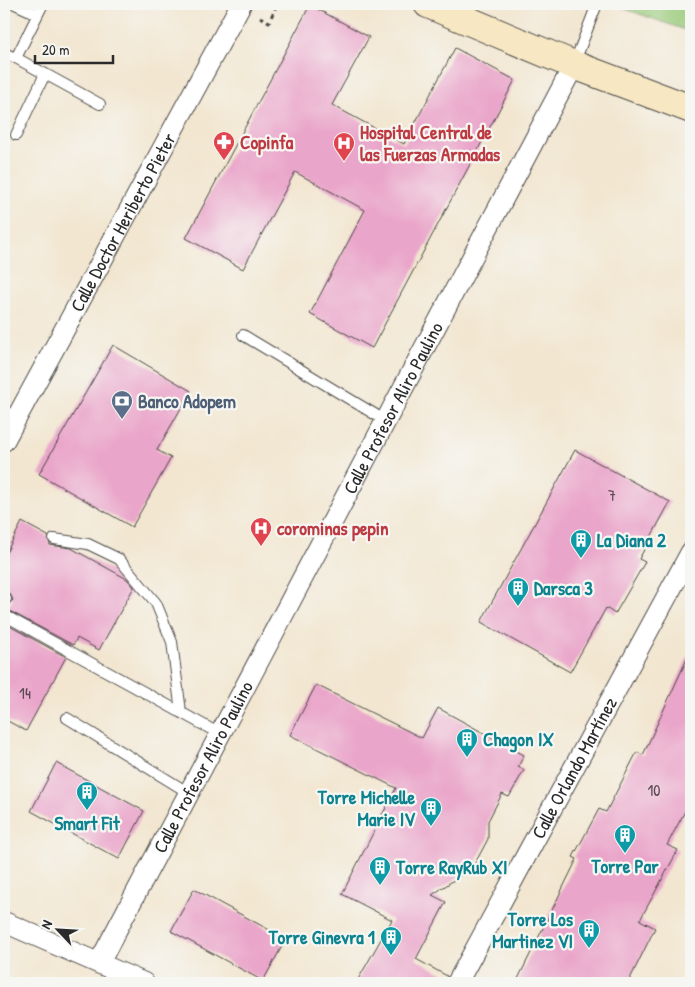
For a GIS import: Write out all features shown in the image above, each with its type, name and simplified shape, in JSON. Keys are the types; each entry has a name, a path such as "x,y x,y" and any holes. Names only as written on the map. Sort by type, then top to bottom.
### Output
{"main road":[{"path":"428,4 574,65 691,109"}],"street":[{"name":"Calle Doctor Heriberto Pieter","path":"4,440 241,4"},
{"name":"Calle Profesor Aliro Paulino","path":"99,964 574,65"},
{"name":"Calle Orlando Martínez","path":"457,983 691,554"},
{"path":"4,922 144,983"}],"lane":[{"path":"15,4 38,14"},
{"path":"16,58 43,4"},
{"path":"574,65 597,4"},
{"path":"4,53 100,104"},
{"path":"16,135 45,74"},
{"path":"243,335 386,421"},
{"path":"54,539 88,544 119,559 156,603 172,642 181,712"},
{"path":"4,615 220,734"},
{"path":"67,718 189,793"}],"path":[{"path":"269,22 276,5"}],"green space":[{"path":"611,4 691,4 691,32"}],"building":[{"path":"310,5 369,37 332,105 404,144 455,48 515,80 372,348 310,314 365,210 295,172 243,269 186,238"},
{"name":"Banco Adopem","path":"113,345 191,391 157,450 171,458 132,527 39,474"},
{"path":"575,450 670,502 639,559 645,562 615,614 606,608 570,672 481,622"},
{"path":"22,522 48,536 50,545 71,548 127,579 134,587 99,650 77,638 73,645 4,608 13,600 10,594 4,593 4,557"},
{"path":"4,623 66,657 26,731 4,719"},
{"path":"691,650 691,800 667,845 678,850 640,920 655,928 628,983 516,983 577,859 573,857 599,809 606,812 637,752 643,755"},
{"path":"316,685 422,738 438,708 524,755 518,767 524,770 509,797 502,794 488,821 488,839 473,867 432,895 446,902 416,959 447,976 445,983 356,983 392,920 342,894 396,788 290,735"},
{"name":"Smart Fit","path":"56,763 144,811 119,859 31,811"},
{"path":"194,889 286,939 263,981 171,931"}],"place":[{"name":"Copinfa","path":"224,161"},
{"name":"Hospital Central de las Fuerzas Armadas","path":"344,162"},
{"name":"Banco Adopem","path":"122,420"},
{"name":"corominas pepin","path":"261,547"},
{"name":"La Diana 2","path":"581,559"},
{"name":"Darsca 3","path":"518,607"},
{"name":"Chagon IX","path":"467,758"},
{"name":"Smart Fit","path":"87,811"},
{"name":"Torre Michelle Marie IV","path":"431,827"},
{"name":"Torre Par","path":"625,854"},
{"name":"Torre RayRub XI","path":"380,886"},
{"name":"Torre Los Martinez VI","path":"589,949"},
{"name":"Torre Ginevra 1","path":"391,956"}]}
